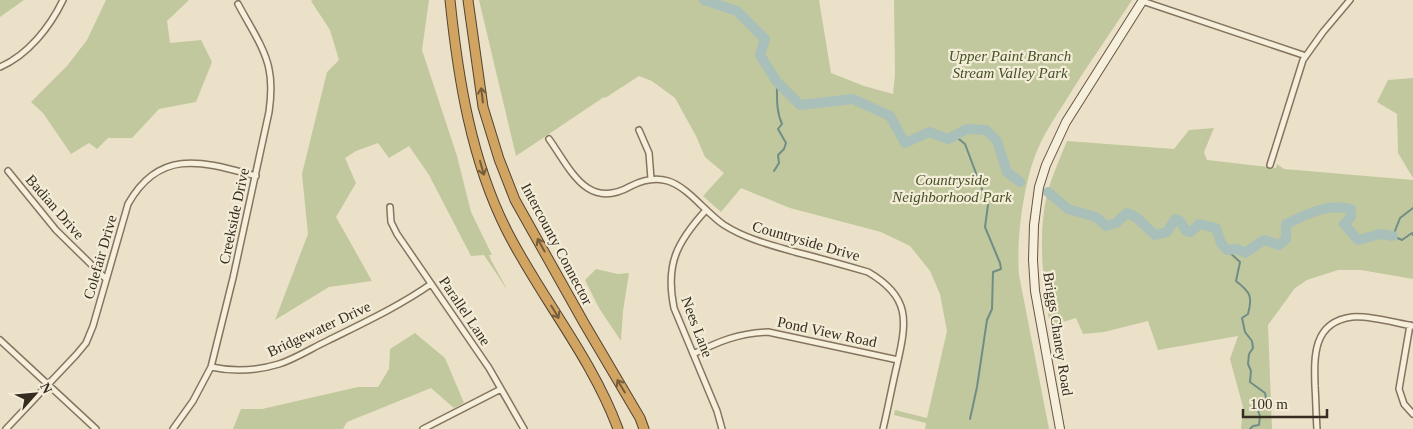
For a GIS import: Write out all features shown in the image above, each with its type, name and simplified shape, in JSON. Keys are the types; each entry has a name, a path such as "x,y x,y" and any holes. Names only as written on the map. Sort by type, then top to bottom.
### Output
{"highway":[{"path":"450,0 462,94 494,202 519,253 591,372 613,414 618,429"},
{"name":"Intercounty Connector","path":"468,0 483,107 499,159 515,200 640,418 644,429"}],"main road":[{"name":"Briggs Chaney Road","path":"1060,429 1036,291 1033,260 1034,225 1039,187 1048,159 1066,122 1142,0"}],"street":[{"path":"0,67 16,57 40,36 62,0"},
{"path":"1142,0 1306,56"},
{"path":"1270,165 1303,60 1323,32 1350,0"},
{"name":"Creekside Drive","path":"172,429 193,402 211,366 256,176 272,95 269,68 265,56 238,4"},
{"path":"549,139 578,180 594,192 611,195 651,179 649,153 639,130"},
{"name":"Colefair Drive","path":"6,429 86,343 94,326 128,204 139,188 153,175 174,165 198,162 256,176"},
{"name":"Badian Drive","path":"8,171 56,230 106,279"},
{"name":"Countryside Drive","path":"651,179 669,181 682,189 724,225 746,237 868,272 884,281 894,292 901,306 905,322 883,429"},
{"name":"Parallel Lane","path":"390,207 391,222 501,389 524,429"},
{"name":"Nees Lane","path":"706,210 688,230 674,256 671,292 674,308 717,411 722,429"},
{"name":"Bridgewater Drive","path":"211,366 226,370 253,370 280,364 404,302 431,284"},
{"path":"1317,429 1314,358 1316,346 1322,334 1330,326 1343,319 1354,317 1412,326 1399,389 1404,404 1413,414"},
{"name":"Pond View Road","path":"694,354 736,336 768,332 898,360"},
{"path":"0,340 96,429"},
{"path":"423,429 501,389"}],"green space":[{"path":"0,0 24,0 0,17"},
{"path":"106,0 189,0 167,21 170,43 201,40 212,62 196,102 159,109 132,138 108,138 97,149 89,143 71,154 43,113 31,102 67,66 87,40"},
{"path":"429,0 422,50 457,156 471,212 492,255 489,255 491,260 508,291 484,255 471,256 429,175 409,146 389,158 378,143 356,151 345,158 356,183 336,217 372,281 329,287 275,320 308,234 302,174 327,72 339,60 330,30 311,1"},
{"path":"479,0 819,0 831,73 864,86 893,94 895,75 894,0 1132,0 1081,76 1040,144 1034,158 1022,208 1018,260 1019,275 1049,429 925,429 926,423 894,415 895,410 927,418 947,331 940,294 930,271 910,246 881,232 790,208 741,188 721,212 703,196 724,173 705,157 675,98 652,81 639,76 516,156"},
{"path":"1413,78 1413,178 1398,153 1397,114 1377,102 1388,80"},
{"path":"1214,128 1204,152 1207,160 1276,168 1277,164 1284,169 1413,180 1413,279 1361,270 1338,270 1307,280 1295,288 1268,325 1272,429 1241,429 1243,407 1230,359 1238,336 1158,350 1148,321 1104,332 1083,334 1076,318 1050,326 1043,273 1043,219 1050,184 1067,141 1174,149 1189,130"},
{"path":"596,269 618,274 629,273 623,311 621,341 599,308 585,280"},
{"path":"415,333 445,358 464,403 454,408 431,388 347,422 343,429 233,429 241,409 262,409 358,387 378,387 389,369 390,349"}],"waterway":[{"path":"704,0 737,11 765,39 760,55 777,82 800,105 853,99 890,116 905,143 929,132 948,139 967,129 986,130 997,141 1007,172 1020,182"},
{"path":"774,171 779,163 778,155 784,149 786,143 778,129 782,124 778,109 777,82"},
{"path":"954,135 965,144 988,205 985,227 1001,269 993,272 992,309 987,320 970,419"},
{"path":"1048,192 1068,209 1096,217 1106,226 1116,223 1127,213 1136,217 1155,235 1167,232 1175,219 1180,221 1186,231 1191,232 1199,224 1216,228 1221,243 1227,250 1238,249 1245,253 1264,240 1279,245 1286,239 1286,224 1318,210 1334,207 1351,209 1351,217 1344,224 1358,240 1380,234 1393,236"},
{"path":"1413,208 1400,218 1393,236 1402,240 1412,233 1413,235"},
{"path":"1227,250 1240,262 1236,281 1244,288 1250,299 1248,314 1242,318 1245,332 1252,341 1253,348 1249,354 1248,364 1251,371 1250,382 1265,393 1267,402 1258,411 1260,416 1259,425 1253,426 1250,429"}],"park label":[{"name":"Upper Paint Branch Stream Valley Park","path":"1010,64"},
{"name":"Countryside Neighborhood Park","path":"952,188"}]}
